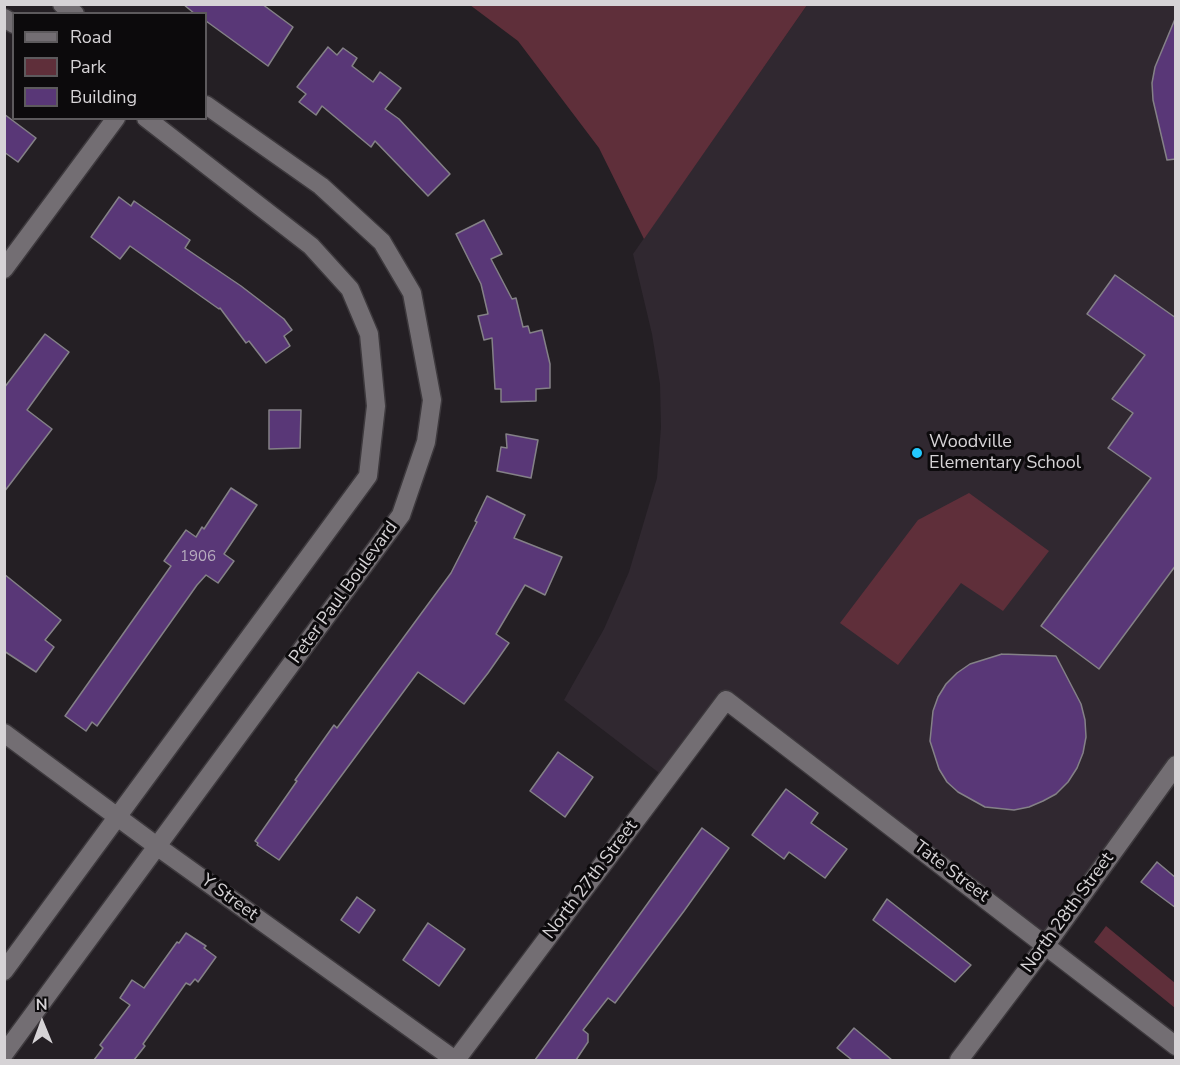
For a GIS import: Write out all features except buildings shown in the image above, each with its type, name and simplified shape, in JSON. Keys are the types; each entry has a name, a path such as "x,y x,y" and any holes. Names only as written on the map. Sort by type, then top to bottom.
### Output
{"street":[{"name":"Peter Paul Boulevard","path":"4,1054 401,515 426,442 432,400 412,293 382,242 321,186 207,106"},
{"path":"4,269 115,120"},
{"path":"4,972 368,476 376,406 369,334 350,289 311,246 149,120"},
{"name":"Tate Street","path":"726,700 1176,1046"},
{"name":"North 27th Street","path":"455,1060 726,700"},
{"name":"Y Street","path":"4,733 158,847 455,1060"},
{"name":"North 28th Street","path":"959,1060 1046,945 1176,765"}],"shaded area":[{"name":"Woodville Elementary School","path":"807,5 1175,5 1175,763 1042,945 724,702 667,779 564,700 604,629 629,572 657,478 661,427 660,384 652,334 633,254"}],"green space":[{"path":"470,5 807,5 644,239 599,148 518,41"},
{"path":"969,493 1049,551 1003,611 961,583 898,665 840,623 918,520"},
{"path":"1106,926 1175,983 1175,1008 1094,942"}],"place":[{"name":"Woodville Elementary School","path":"917,453"}]}
